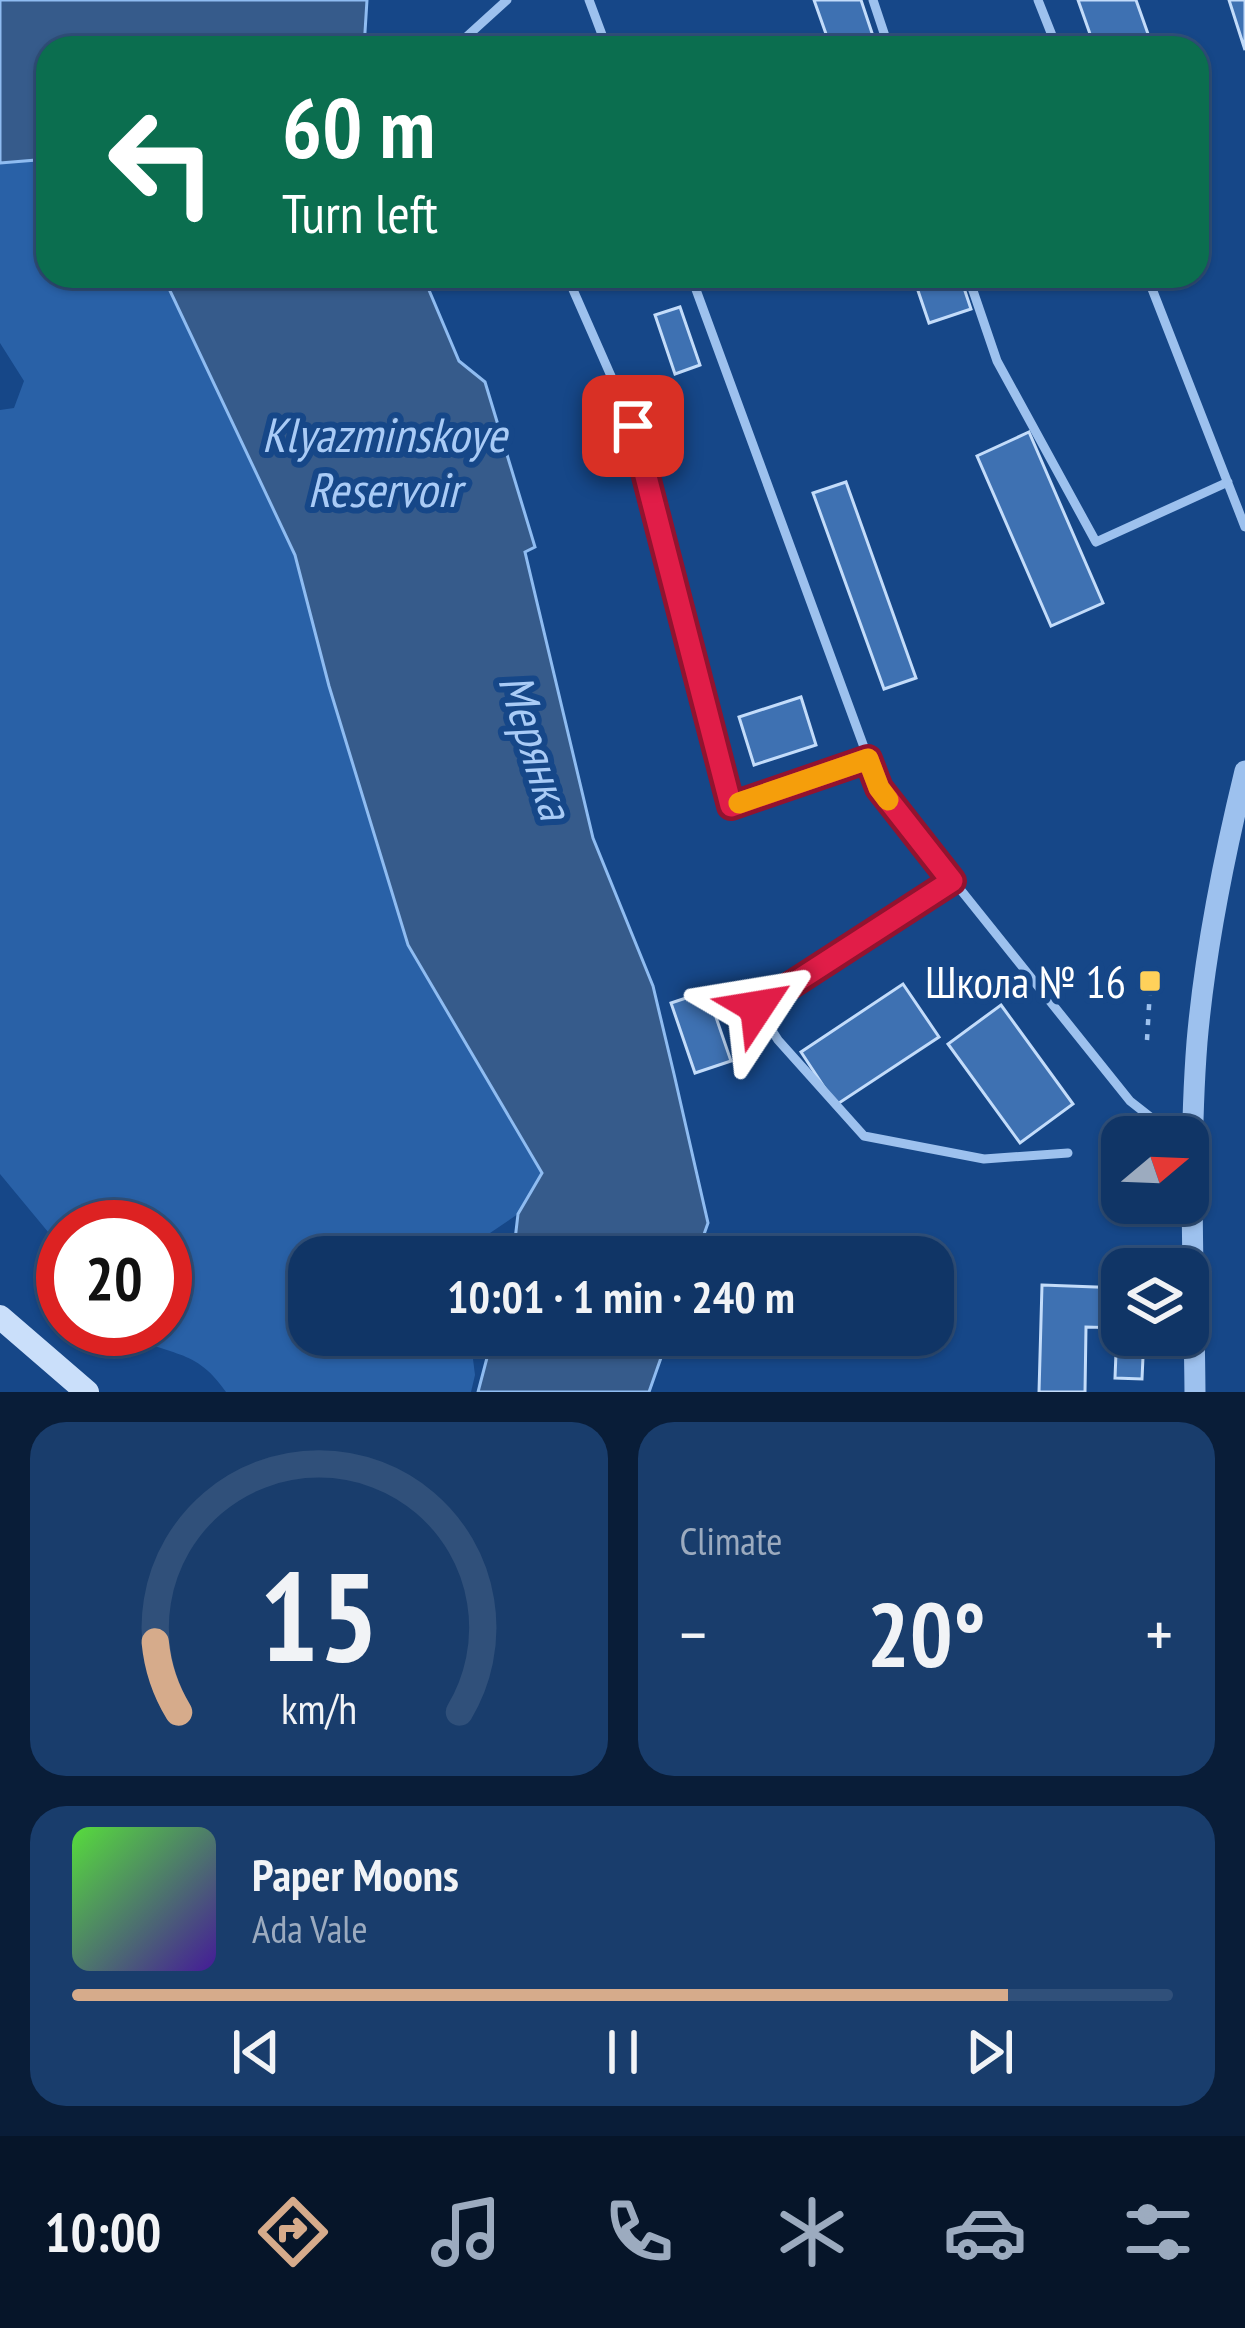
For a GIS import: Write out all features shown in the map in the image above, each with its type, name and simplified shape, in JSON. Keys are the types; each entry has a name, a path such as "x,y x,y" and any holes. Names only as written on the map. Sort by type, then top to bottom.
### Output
{"main road":[{"path":"0,1317 87,1392"}],"street":[{"path":"1194,1116 1204,975 1245,771"},
{"path":"1194,1224 1195,1392"}],"lane":[{"path":"467,36 507,0"},
{"path":"589,0 602,36"},
{"path":"873,0 886,36"},
{"path":"1038,0 1052,36"},
{"path":"573,288 633,426 731,806 868,759"},
{"path":"695,288 879,788 1130,1101 1149,1116"},
{"path":"972,288 998,361 1096,542 1228,482"},
{"path":"1152,288 1245,527"},
{"path":"952,881 757,1007 778,1040 864,1136 984,1159 1068,1153"}],"path":[{"path":"1147,1040 1150,989"}],"shaded area":[{"path":"36,160 36,288 169,288 295,555 329,686 408,945 542,1174 518,1214 490,1236 288,1236 288,1356 473,1356 471,1392 226,1392 201,1365 183,1356 192,1356 192,1200 36,1200 36,1217 0,1174 0,410 14,408 24,381 0,343 0,163"}],"water":[{"path":"0,0 367,0 365,36 36,36 36,160 0,163"},
{"name":"Klyazminskoye Reservoir","path":"169,288 428,288 459,361 485,382 535,547 525,552 593,838 653,986 708,1223 703,1236 515,1236 518,1214 542,1173 408,945 329,686 295,555"},
{"path":"487,1356 662,1356 649,1392 478,1392"}],"building":[{"path":"814,0 861,0 873,36 827,36"},
{"path":"1078,0 1136,0 1149,36 1091,36"},
{"path":"1229,0 1245,0 1245,50"},
{"path":"917,288 964,288 971,309 929,323"},
{"path":"680,307 700,365 675,374 655,315"},
{"path":"1029,432 1103,603 1051,626 977,456"},
{"path":"846,482 916,678 884,689 813,493"},
{"path":"801,697 816,745 754,765 739,717"},
{"path":"903,984 939,1037 836,1105 801,1052"},
{"path":"707,991 731,1061 695,1073 671,1003"},
{"path":"1001,1005 1073,1104 1020,1143 948,1044"},
{"path":"1042,1285 1101,1287 1101,1327 1086,1327 1085,1392 1039,1392"},
{"path":"1116,1356 1143,1356 1142,1379 1115,1378"}],"slow traffic":[{"path":"739,803 868,759 888,800"}],"place":[{"name":"Школа № 16","path":"1150,981"}],"route":[{"path":"633,426 731,806 868,759 879,788 952,881 757,1007"}],"water label":[{"name":"Мерянка","path":"537,746"}]}
